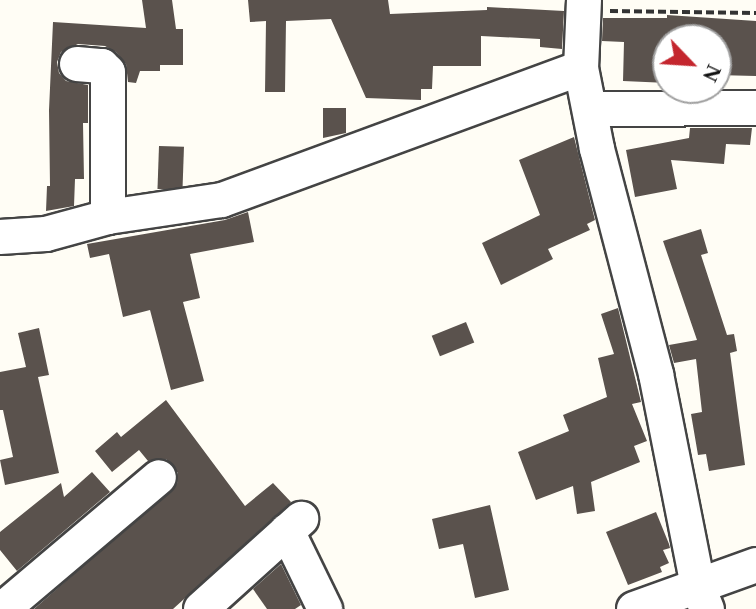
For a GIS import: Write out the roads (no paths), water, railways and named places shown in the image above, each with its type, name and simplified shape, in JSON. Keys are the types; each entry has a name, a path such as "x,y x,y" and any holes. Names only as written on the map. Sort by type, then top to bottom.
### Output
{"street":[{"path":"584,6 581,68 656,374 702,598"},
{"path":"77,64 102,66 108,72 108,217"},
{"path":"0,237 46,234 108,217 222,200 581,68"},
{"path":"590,109 756,108"},
{"path":"3,609 159,477"},
{"path":"201,609 294,525 325,609"},
{"path":"634,609 702,598 756,565"}]}
